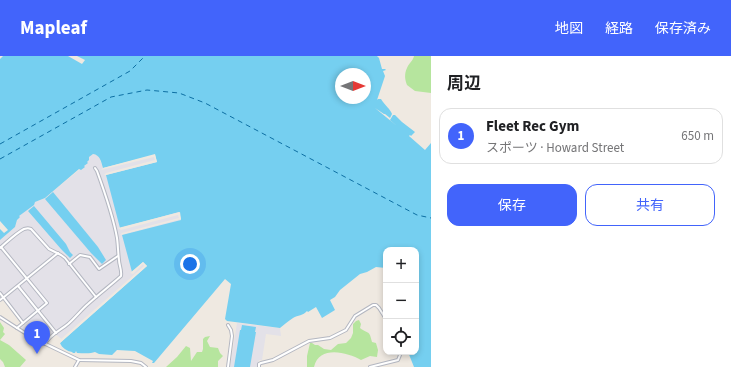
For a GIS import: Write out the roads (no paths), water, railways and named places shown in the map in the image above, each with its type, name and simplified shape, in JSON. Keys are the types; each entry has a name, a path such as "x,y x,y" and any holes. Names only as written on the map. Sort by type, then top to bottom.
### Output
{"street":[{"path":"45,344 46,340 69,323 121,276 122,272 118,256 117,239 108,202 95,168"},
{"path":"17,328 47,303 1,248 25,229 31,229 49,249 62,255 96,298"},
{"path":"0,300 58,253"},
{"path":"69,264 80,255 90,257 100,269 118,256"},
{"path":"18,286 56,333"},
{"path":"0,293 23,322"},
{"path":"259,367 260,363 273,360 309,341 330,338 346,330 355,316 373,305 376,305 383,315"},
{"path":"0,317 45,344 79,360 132,361 141,363 146,367"},
{"path":"228,324 232,336 228,367"},
{"path":"370,367 398,360 400,355"},
{"path":"75,367 79,360"}],"water":[{"path":"3,56 68,56 82,64 85,60 77,56 377,56 382,69 386,70 383,71 385,76 377,100 381,99 390,111 392,114 390,118 375,108 397,126 390,120 393,115 395,115 415,132 409,136 425,150 431,143 431,367 414,367 409,355 419,355 419,247 383,247 383,268 376,267 360,274 340,290 335,297 330,300 335,310 322,318 316,307 293,318 280,328 227,321 225,319 231,284 225,279 154,363 135,351 117,350 112,355 99,354 95,352 77,353 76,351 73,353 65,349 60,343 147,266 143,262 132,272 122,235 181,220 179,212 120,228 106,175 157,162 155,155 103,168 99,157 93,154 89,157 88,163 84,166 85,167 81,170 79,169 45,198 35,202 34,205 19,216 20,217 17,220 15,227 0,240 0,229 4,233 8,230 0,221 0,59"},
{"path":"53,192 98,247 106,260 102,264 45,199"},
{"path":"34,206 66,244 73,255 70,258 28,211"},
{"path":"242,325 256,327 250,367 234,367 240,330"}],"place":[{"name":"Fleet Rec Gym","path":"37,354"}]}
